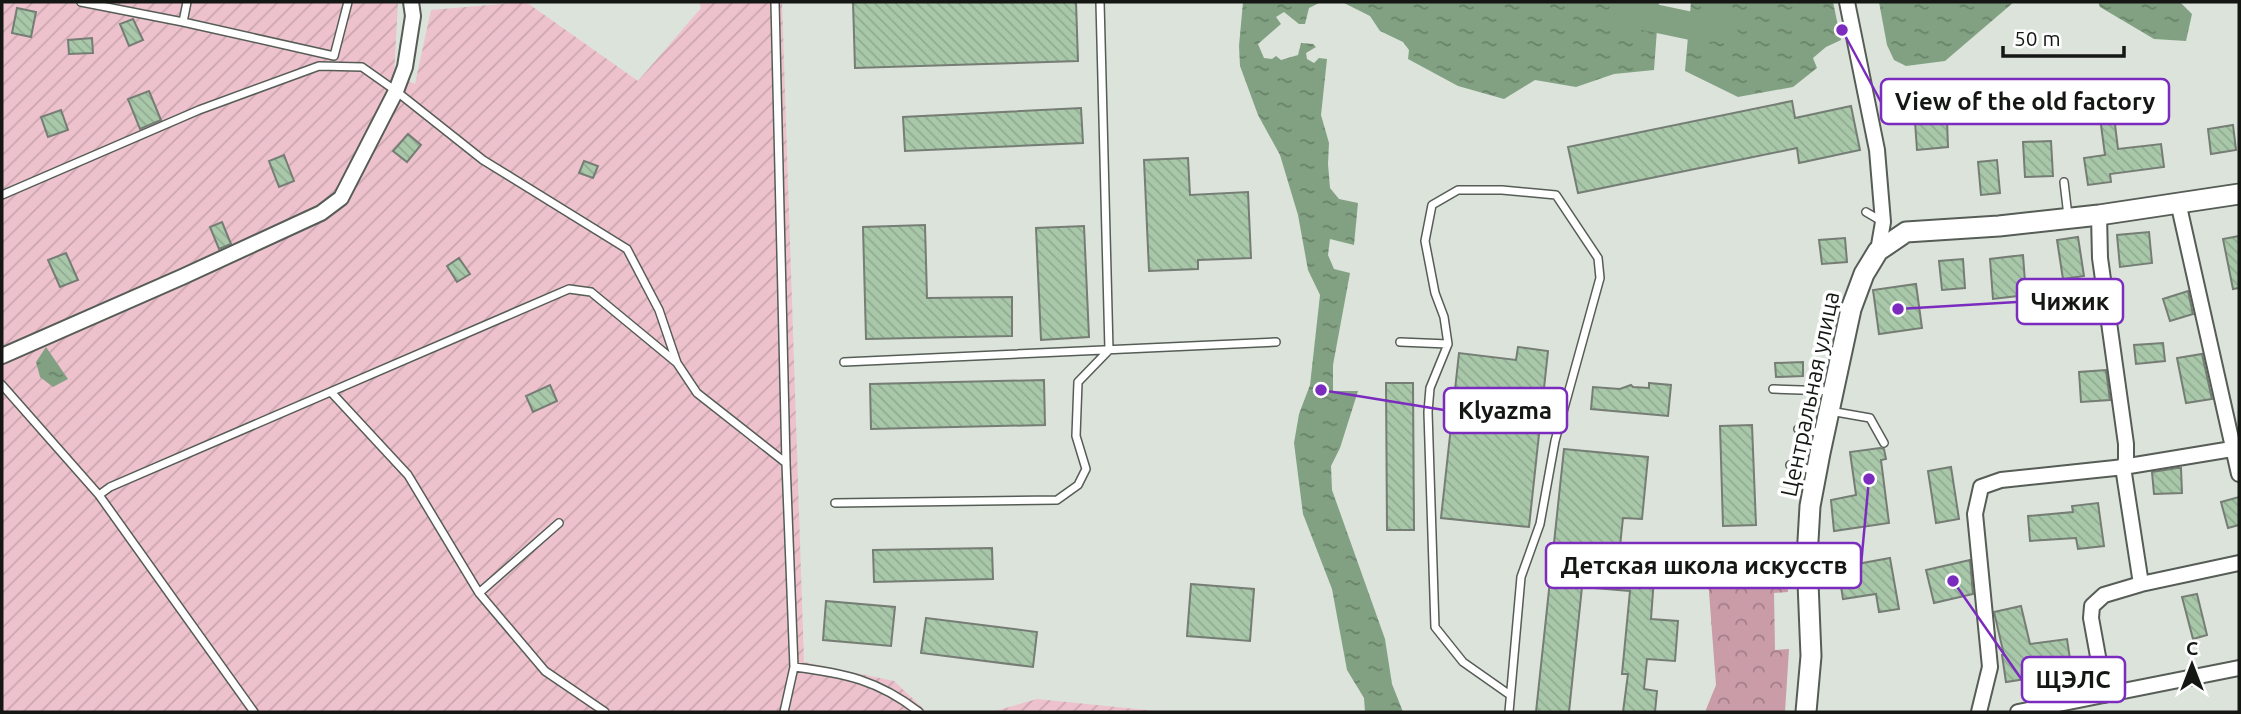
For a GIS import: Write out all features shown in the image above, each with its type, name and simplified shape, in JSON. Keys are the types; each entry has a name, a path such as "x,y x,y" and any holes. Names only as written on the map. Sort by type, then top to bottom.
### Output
{"street":[{"path":"2,356 321,213 341,198 396,91 405,67 413,16 411,2"},
{"path":"1847,2 1857,49 1859,85 1877,150 1883,222 1878,251"},
{"name":"Центральная улица","path":"1806,712 1811,656 1807,558 1810,506 1851,309 1864,274 1878,251 1906,232 2068,219 2239,194"},
{"path":"2178,202 2239,474"},
{"path":"2099,215 2100,258 2126,444 2126,461 2123,467 2141,584"},
{"path":"1979,712 1990,667 1975,514 1981,487 2001,480 2123,467 2232,449"},
{"path":"2105,695 2091,618 2092,606 2104,595 2141,584 2239,563"},
{"path":"2018,712 2239,668"}],"lane":[{"path":"81,2 334,56 348,2"},
{"path":"183,22 187,2"},
{"path":"775,2 786,463 794,667 784,712"},
{"path":"835,503 1057,500 1078,485 1086,469 1076,436 1078,382 1109,350 1100,2"},
{"path":"319,66 321,53"},
{"path":"2,195 199,110 319,66 362,67 483,160 627,249 659,310 677,363 697,393 786,463"},
{"path":"2064,182 2068,219"},
{"path":"1510,695 1463,662 1435,627 1428,412 1430,388 1448,344 1425,241 1432,205 1458,190 1502,190 1556,195 1598,258 1600,278 1555,441 1540,524 1521,577 1510,712"},
{"path":"1866,212 1883,222"},
{"path":"99,495 110,487 569,289 591,292 677,363"},
{"path":"844,362 1276,342"},
{"path":"1399,342 1448,344"},
{"path":"2,385 99,495 254,712"},
{"path":"1773,388 1833,391"},
{"path":"331,392 408,475 479,593 545,671 605,712"},
{"path":"1829,411 1870,418 1884,443"},
{"path":"1798,429 1824,433"},
{"path":"1790,466 1816,471"},
{"path":"479,593 559,523"},
{"path":"794,667 842,674 881,687 919,712"}],"green space":[{"path":"1784,549 1788,592 1774,593 1775,650 1789,649 1785,712 1705,712 1716,685 1708,579 1715,551"}],"shaded area":[{"path":"2,2 398,2 394,75 415,84 431,10 526,2 638,81 701,8 699,2 782,2 804,662 894,681 927,712 2,712"},
{"path":"1037,699 1166,712 992,712"}],"water":[{"path":"1243,2 1321,2 1309,8 1305,24 1299,24 1284,12 1276,17 1281,24 1258,44 1264,58 1272,59 1276,56 1281,60 1298,55 1301,43 1313,44 1316,47 1306,53 1307,59 1314,63 1319,58 1327,59 1321,115 1329,143 1330,188 1339,199 1358,203 1354,245 1330,239 1328,255 1334,269 1350,273 1333,365 1333,391 1358,391 1340,448 1331,466 1332,490 1385,639 1392,684 1403,712 1365,712 1364,698 1347,670 1332,589 1303,514 1294,443 1299,414 1310,385 1320,295 1308,270 1298,215 1280,155 1258,115 1240,66"},
{"path":"1342,2 1659,2 1654,70 1614,74 1576,87 1535,80 1504,99 1458,86 1408,59 1409,50 1403,42 1380,31 1370,16"},
{"path":"1691,2 1833,2 1841,40 1826,47 1813,58 1817,68 1793,87 1738,97 1685,71"},
{"path":"1879,2 2014,2 1945,61 1906,66 1894,60 1887,45"},
{"path":"2098,2 2180,2 2192,14 2186,41 2154,39 2100,7"},
{"path":"46,347 68,379 53,387 40,377 36,362"}],"building":[{"path":"853,2 1076,2 1078,61 855,68"},
{"path":"17,8 36,12 31,37 12,33"},
{"path":"133,19 143,40 129,46 120,24"},
{"path":"92,38 93,53 69,54 68,40"},
{"path":"149,91 161,120 140,129 128,99"},
{"path":"1792,101 1795,118 1851,106 1860,150 1799,163 1797,148 1578,193 1568,147"},
{"path":"1081,108 1083,143 905,151 903,117"},
{"path":"2113,108 2118,149 2161,144 2164,167 2110,174 2111,182 2088,185 2084,158 2105,155 2099,110"},
{"path":"61,110 68,130 48,137 41,117"},
{"path":"1947,120 1948,147 1917,150 1915,122"},
{"path":"2233,125 2236,150 2211,154 2208,129"},
{"path":"408,134 421,145 407,162 393,151"},
{"path":"2051,141 2053,176 2025,177 2023,142"},
{"path":"284,155 294,181 279,187 269,161"},
{"path":"1188,158 1190,195 1248,192 1251,258 1198,260 1198,269 1149,271 1144,160"},
{"path":"1997,160 2000,193 1981,195 1978,162"},
{"path":"584,161 598,166 593,178 579,173"},
{"path":"222,222 231,244 219,249 210,227"},
{"path":"925,225 927,298 1012,297 1012,336 866,339 863,227"},
{"path":"1084,226 1089,337 1041,340 1036,228"},
{"path":"2149,232 2152,263 2120,267 2117,235"},
{"path":"2239,236 2239,288 2233,289 2223,239"},
{"path":"2078,237 2084,276 2063,279 2057,240"},
{"path":"1845,238 1847,262 1822,264 1819,240"},
{"path":"66,253 78,280 60,287 48,260"},
{"path":"2023,255 2026,295 1993,299 1990,259"},
{"path":"459,258 470,274 457,282 447,266"},
{"path":"1963,259 1965,288 1942,290 1939,261"},
{"path":"1916,284 1922,328 1879,334 1873,290"},
{"path":"2188,291 2193,314 2170,321 2163,299"},
{"path":"2163,343 2165,361 2136,364 2134,345"},
{"path":"1518,347 1548,351 1529,527 1441,518 1459,353 1516,360"},
{"path":"2202,354 2212,399 2186,403 2177,358"},
{"path":"1803,362 1803,376 1776,377 1775,363"},
{"path":"2106,370 2110,400 2081,402 2079,372"},
{"path":"1044,380 1045,425 871,429 870,384"},
{"path":"1386,383 1413,383 1414,530 1387,530"},
{"path":"1649,383 1671,385 1668,416 1591,409 1593,387 1620,389 1631,385 1649,388"},
{"path":"550,385 557,401 533,412 526,396"},
{"path":"1752,425 1756,525 1723,526 1720,426"},
{"path":"1564,449 1648,457 1642,519 1623,518 1617,574 1654,578 1651,619 1678,621 1675,661 1647,659 1644,689 1657,691 1655,712 1623,712 1628,674 1622,674 1630,591 1582,587 1569,712 1536,712"},
{"path":"1884,449 1886,459 1881,460 1889,523 1834,531 1831,500 1856,495 1850,452"},
{"path":"1951,467 1959,519 1936,523 1928,471"},
{"path":"2181,468 2182,493 2154,494 2152,472"},
{"path":"2239,497 2239,525 2228,528 2221,502"},
{"path":"2098,503 2104,546 2078,549 2076,538 2030,541 2028,516 2073,512 2072,506"},
{"path":"992,548 993,579 874,582 873,550"},
{"path":"1856,557 1857,564 1890,558 1899,609 1879,612 1876,594 1843,599 1838,567 1844,566 1843,559"},
{"path":"1970,560 1973,594 1934,603 1926,570"},
{"path":"1191,584 1254,589 1250,641 1187,636"},
{"path":"2197,594 2207,635 2193,639 2182,597"},
{"path":"826,601 895,607 891,646 823,640"},
{"path":"2021,606 2030,644 2067,639 2072,672 2006,682 2004,655 1994,612"},
{"path":"926,618 1037,632 1033,667 921,653"}],"waterway":[{"path":"1622,14 1701,28 1724,27"}],"place":[{"name":"View of the old factory","path":"1842,30"},
{"name":"Чижик","path":"1898,309"},
{"name":"Klyazma","path":"1321,390"},
{"name":"Детская школа искусств","path":"1869,479"},
{"name":"ЩЭЛС","path":"1953,581"}]}
